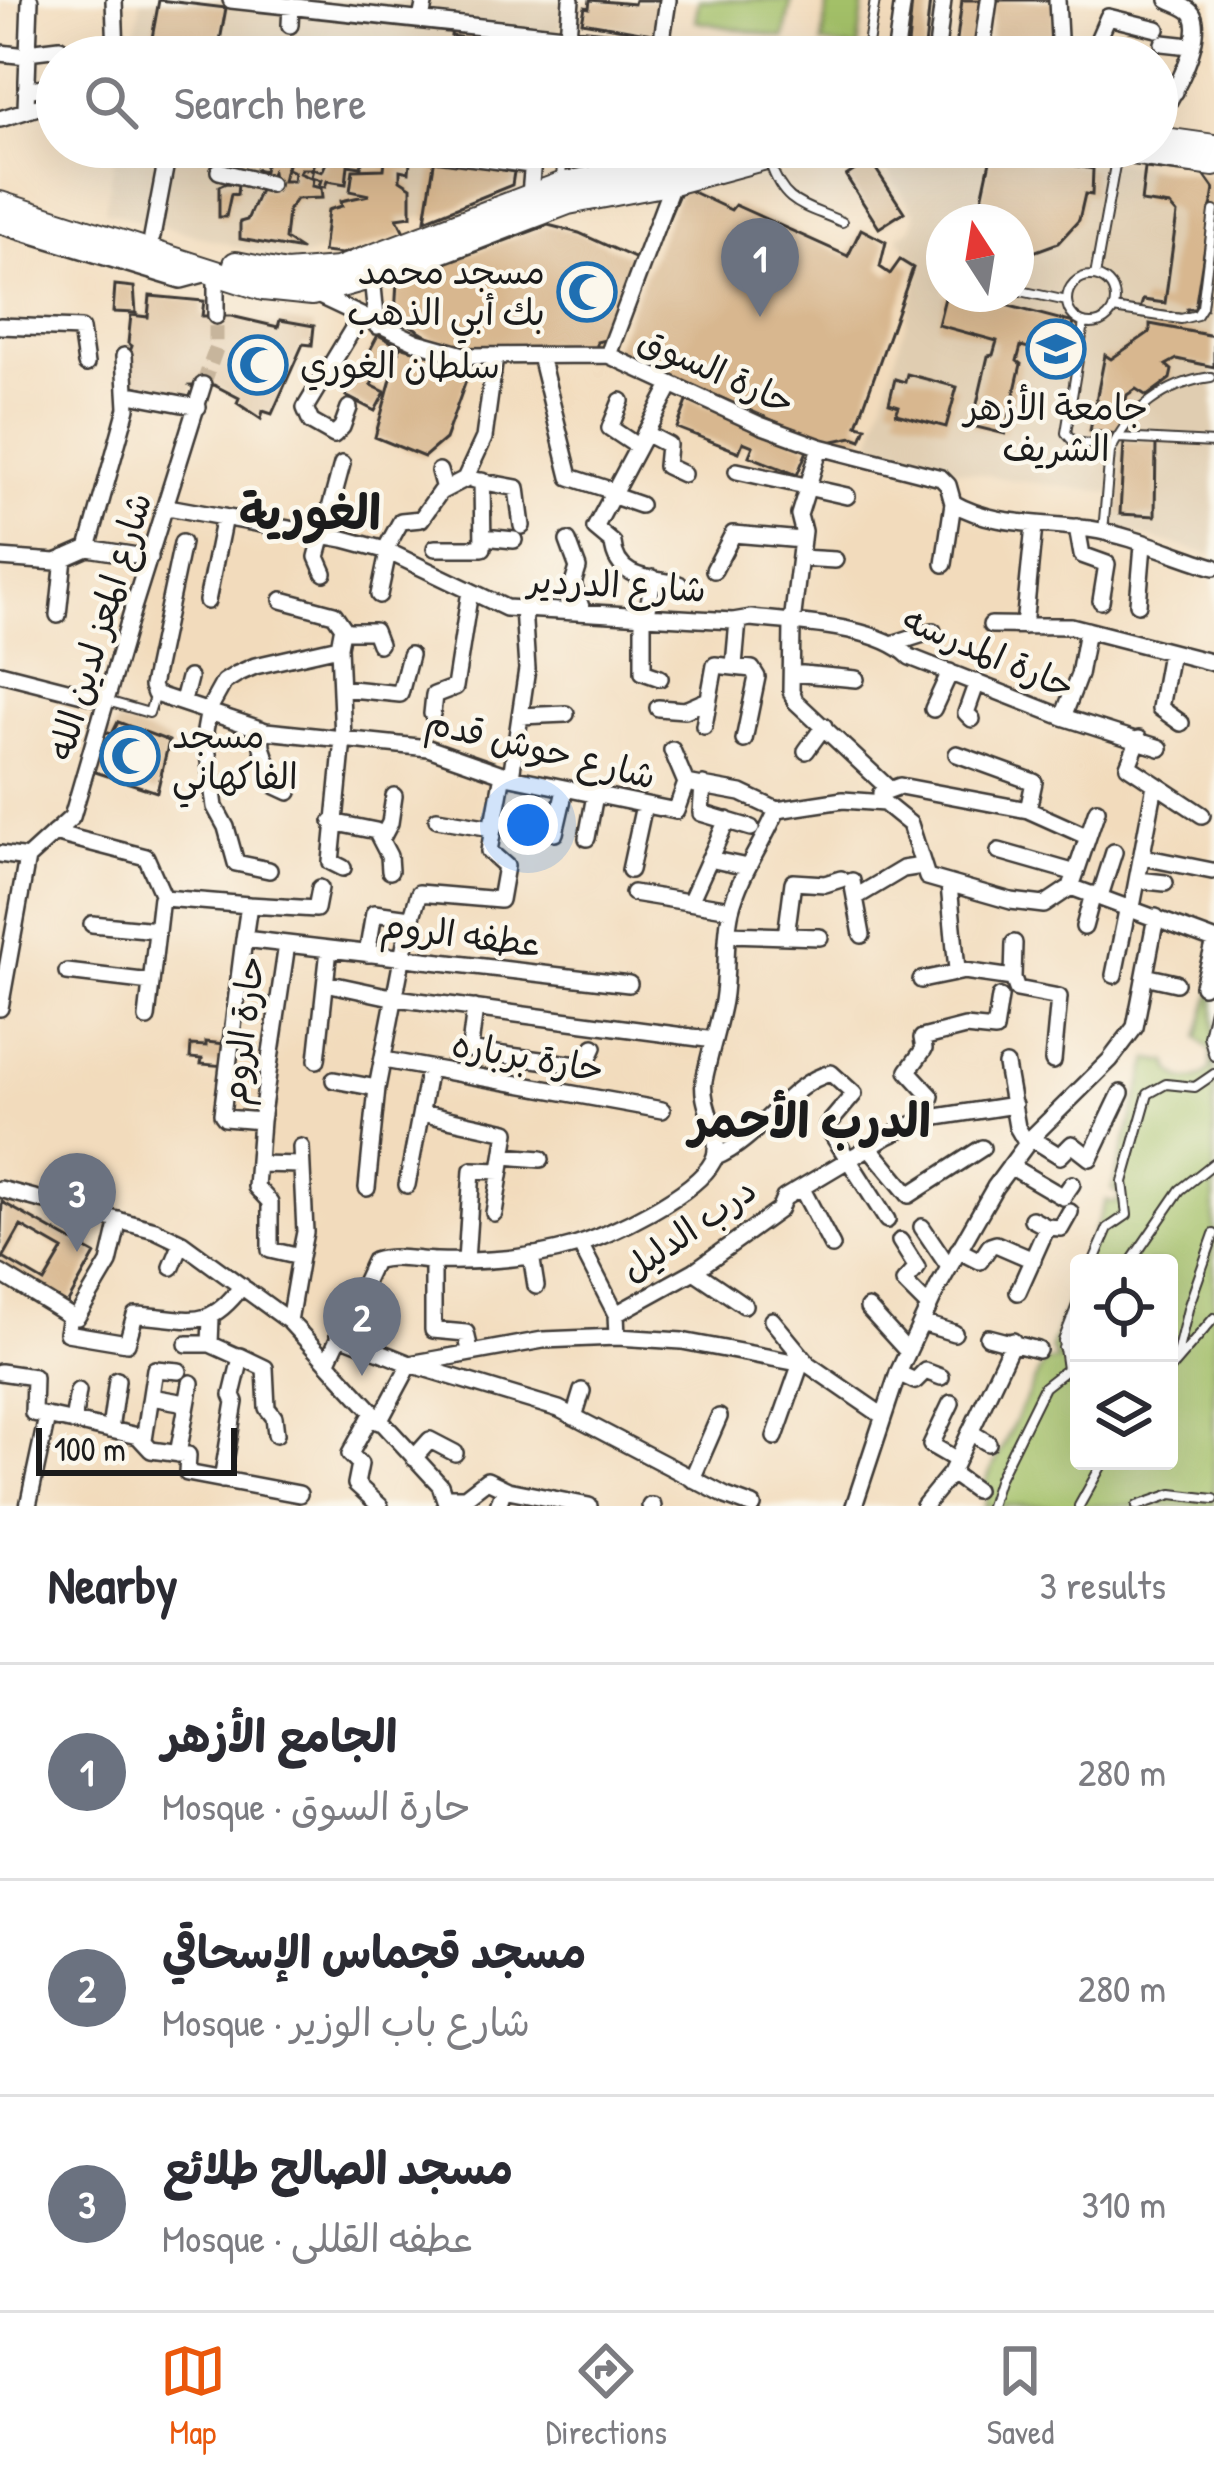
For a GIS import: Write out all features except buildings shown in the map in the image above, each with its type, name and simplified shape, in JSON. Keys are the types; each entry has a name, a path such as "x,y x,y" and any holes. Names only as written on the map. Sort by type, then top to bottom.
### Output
{"main road":[{"path":"1178,142 1214,147"},
{"path":"1178,159 1214,164"},
{"path":"0,191 245,266 309,275 373,257 561,185 652,168"},
{"path":"0,204 263,288 312,293 372,277 556,205 724,168"},
{"path":"0,222 181,277 212,272"}],"street":[{"path":"26,108 30,0"},
{"path":"114,0 115,36"},
{"path":"236,0 568,36 571,0"},
{"path":"421,19 425,0"},
{"path":"668,0 669,36"},
{"path":"899,36 903,0"},
{"path":"939,36 943,0"},
{"path":"984,36 989,0"},
{"path":"1057,0 1059,36"},
{"path":"1168,0 1192,13 1186,70 1178,86"},
{"path":"285,4 290,25"},
{"path":"1100,36 1110,16 1160,36"},
{"path":"1178,42 1190,46"},
{"path":"0,52 36,52"},
{"path":"26,90 36,88"},
{"path":"0,119 36,106"},
{"path":"152,237 166,168"},
{"path":"530,195 531,168"},
{"path":"219,171 269,184"},
{"path":"608,355 673,182"},
{"path":"212,272 217,316"},
{"path":"372,277 377,326"},
{"name":"حارة السوق","path":"312,293 377,326 467,356 608,355 820,447 941,478 948,484 953,503"},
{"path":"340,450 311,422 305,407 360,317"},
{"path":"0,326 80,329 86,364"},
{"path":"88,548 128,408 124,356"},
{"path":"540,356 570,477 640,505"},
{"path":"435,548 480,550 484,536 474,480 495,357"},
{"name":"شارع المعز لدين الله","path":"27,858 72,817 203,385"},
{"path":"671,385 595,528 614,543 614,560 625,571 679,584"},
{"path":"135,395 198,407"},
{"path":"622,400 610,428 616,436 668,445 666,466 683,474"},
{"path":"324,573 316,557 349,408"},
{"path":"820,447 804,486 798,520 802,539 792,622 792,697 824,726 910,824 927,877 1011,902 1044,905 1073,880 1097,810"},
{"path":"439,471 444,489"},
{"path":"737,471 847,496"},
{"path":"380,595 386,551 401,521 424,517 444,489 474,480 517,488 518,533 484,536"},
{"path":"944,564 953,503 1034,526 1103,532 1214,567"},
{"name":"شارع الدردير","path":"168,507 386,551 492,604 792,622"},
{"path":"207,601 224,518"},
{"path":"1024,626 1034,526"},
{"path":"1077,527 1082,555 1107,564 1101,601"},
{"path":"715,570 733,534 802,539"},
{"path":"568,541 578,568 573,584 582,610"},
{"path":"155,694 152,686 182,543"},
{"path":"1138,604 1143,545"},
{"path":"0,558 56,562 88,548 150,558"},
{"path":"58,616 64,558"},
{"path":"800,558 835,560"},
{"path":"653,578 645,615 643,672 660,678"},
{"path":"432,714 434,695 454,687 470,591"},
{"path":"282,600 334,614 345,630"},
{"path":"368,1188 377,1088 419,892 500,900 506,866 489,851 520,716 526,669 523,608"},
{"path":"734,664 738,620"},
{"name":"حارة المدرسه","path":"792,622 895,643 910,657 1063,717 1160,748"},
{"path":"991,626 1071,626 1214,663"},
{"path":"1063,717 1079,675 1088,630"},
{"path":"343,868 331,862 343,740 340,632 374,632 379,644"},
{"path":"895,643 933,632"},
{"path":"269,870 236,863 226,827 216,815 205,731 209,709 224,682 237,674 339,647"},
{"path":"1170,653 1160,708 1181,723"},
{"path":"341,688 400,694 410,656"},
{"path":"704,725 715,664 752,669 757,676 744,740"},
{"path":"933,709 950,672"},
{"path":"0,673 106,700"},
{"path":"792,674 856,679"},
{"path":"183,701 189,678"},
{"path":"972,719 966,713 977,682"},
{"name":"شارع حوش قدم","path":"155,694 261,729 428,748 565,790 677,812 694,784 741,793 777,810 882,794 900,786 1028,810 1086,836"},
{"path":"658,708 685,710 708,700"},
{"path":"520,716 566,714"},
{"path":"806,751 824,726"},
{"path":"261,729 275,786 289,792"},
{"path":"1139,740 1127,764 1202,815"},
{"path":"672,750 694,784 700,812 751,828"},
{"path":"958,754 1034,782 1028,810"},
{"path":"1114,975 1155,784"},
{"path":"555,833 565,790"},
{"path":"586,838 595,795"},
{"path":"381,839 390,823 394,796"},
{"path":"630,870 644,805"},
{"path":"716,1157 703,1098 723,999 731,909 777,810"},
{"path":"437,819 524,825"},
{"path":"690,902 727,820"},
{"path":"332,822 376,831 389,856 390,871"},
{"path":"54,833 148,858 161,897 147,1018"},
{"path":"999,851 1214,943 1203,986"},
{"path":"1084,927 1114,852"},
{"path":"1143,856 1212,871"},
{"path":"0,1008 27,858 1,858"},
{"path":"709,860 747,867"},
{"path":"786,936 793,882 850,886 922,866"},
{"path":"1138,880 1165,883"},
{"path":"950,884 955,965 960,972"},
{"path":"850,886 862,935"},
{"path":"249,905 316,909 320,888"},
{"path":"633,893 731,909"},
{"name":"حارة الروم","path":"161,897 249,905 244,939 287,944 260,1120 256,1187 268,1199 270,1250 300,1257"},
{"path":"367,953 374,913 411,920"},
{"path":"854,1506 898,1373 925,1315 946,1291 949,1267 958,1250 1029,1141 1141,1028 1156,916"},
{"path":"92,924 158,930"},
{"path":"728,934 820,937"},
{"path":"244,939 222,1114 260,1120"},
{"path":"1014,943 1012,978 1017,989 1059,997 1053,1061"},
{"name":"عطفه الروم","path":"287,944 628,984"},
{"path":"317,1060 329,949"},
{"path":"67,972 151,982"},
{"path":"921,980 960,972 1012,978"},
{"path":"1145,976 1176,983"},
{"path":"326,983 396,998 714,1040"},
{"path":"924,1119 931,1096 908,1068 924,1049 922,1038 955,1024 996,1029 1000,997"},
{"path":"475,1008 470,1047 474,1051 585,1066 594,1047"},
{"name":"حارة برباره","path":"384,1060 662,1110"},
{"path":"1006,1065 1017,1127 1029,1141 1061,1157 1072,1144 1089,1159 1121,1094"},
{"path":"407,1185 429,1068"},
{"path":"328,1361 374,1261 466,1261 531,1255 580,1244 697,1180 716,1157 738,1148 762,1123 828,1072 854,1094 826,1124 887,1220"},
{"path":"334,1080 377,1088"},
{"name":"درب الدليل","path":"616,1314 694,1271 779,1210 784,1198 869,1147 924,1119 1014,1106"},
{"path":"421,1114 505,1130 494,1214"},
{"path":"869,1147 911,1195 982,1148"},
{"path":"258,1164 301,1156 305,1232 289,1322"},
{"path":"466,1261 472,1170 541,1159"},
{"path":"1010,1166 1064,1198 1072,1184"},
{"path":"0,1189 119,1220 182,1243 289,1322 414,1458 446,1501 465,1496 483,1480 589,1506"},
{"path":"802,1189 832,1246"},
{"path":"268,1199 301,1199"},
{"path":"1018,1292 1033,1260 1039,1223 1061,1228 1070,1212"},
{"path":"0,1273 77,1317 109,1263 119,1220"},
{"path":"922,1227 949,1267"},
{"path":"900,1241 917,1268 904,1282 925,1315 954,1333"},
{"path":"172,1267 182,1243"},
{"path":"580,1244 616,1314 617,1337"},
{"path":"958,1250 980,1262 990,1246 997,1244 1033,1260"},
{"path":"531,1255 536,1286"},
{"path":"433,1262 433,1330 466,1333 470,1350"},
{"path":"694,1271 744,1305"},
{"path":"70,1316 68,1333 125,1344 130,1341 135,1316 211,1318 224,1311 242,1286"},
{"path":"868,1308 908,1352"},
{"path":"210,1344 211,1318"},
{"path":"772,1320 805,1364 883,1416"},
{"path":"338,1335 410,1364 539,1402 752,1506"},
{"path":"988,1336 1038,1350"},
{"path":"380,1506 356,1484 360,1464 350,1454 410,1364 543,1340 617,1337 682,1341 805,1364"},
{"path":"924,1506 954,1467 1012,1341"},
{"path":"187,1344 210,1344 266,1368 267,1408 274,1417 276,1434"},
{"path":"222,1480 240,1356"},
{"path":"776,1437 805,1364"},
{"path":"144,1440 155,1369 185,1377 178,1454"},
{"path":"898,1373 915,1381 925,1371 941,1377"},
{"path":"0,1372 32,1375 31,1409 47,1417 144,1440 151,1450 189,1456 187,1473 299,1494"},
{"path":"110,1430 117,1380"},
{"path":"73,1422 78,1391"},
{"path":"574,1417 582,1391"},
{"path":"151,1397 180,1402"},
{"path":"951,1403 931,1444 975,1490"},
{"path":"28,1506 47,1417"},
{"path":"692,1479 719,1417"},
{"path":"970,1432 988,1443"},
{"path":"414,1458 430,1440 455,1453"},
{"path":"498,1506 504,1488"}],"lane":[{"path":"869,36 875,0"},
{"path":"772,168 781,192 842,222"},
{"path":"1094,276 1105,168"},
{"path":"1113,310 1180,320 1197,315 1202,307 1214,211"},
{"path":"1066,302 1074,282 1094,276"},
{"path":"1094,276 1112,288 1113,310"},
{"path":"1034,294 1066,302 1084,323 1101,321 1113,310"},
{"path":"1084,323 1066,433 1074,442 1214,443"},
{"path":"1103,532 1114,443 1152,399 1184,381 1211,377"},
{"path":"106,700 149,713 155,694"},
{"path":"1214,1009 1208,1036 1214,1056"},
{"path":"1098,1254 1108,1228 1127,1215 1123,1182 1148,1094 1166,1084 1195,1087 1214,1074"},
{"path":"1136,1254 1180,1190 1214,1163"},
{"path":"1173,1362 1214,1234"},
{"path":"1176,1362 1214,1318"},
{"path":"990,1506 1041,1391 1067,1369 1062,1349 1070,1326"},
{"path":"1062,1349 1070,1340"},
{"path":"1078,1506 1099,1470"},
{"path":"1137,1506 1172,1494 1214,1498"}],"shaded area":[{"path":"141,0 567,0 558,36 135,36"},
{"path":"112,168 524,168 520,183 293,261 105,211"},
{"name":"جامعة الأزهر الشريف","path":"886,168 1154,168 1214,177 1214,555 1111,528 1112,493 868,453 920,272 898,236 911,229 915,215"}],"green space":[{"path":"699,0 791,0 784,36 695,21"},
{"path":"828,0 864,0 860,36 823,36"},
{"path":"1214,982 1214,1506 984,1506 988,1494 981,1491 1044,1362 1058,1360 1051,1348 1070,1296 1070,1470 1178,1470 1178,1254 1085,1254 1106,1200 1120,1199 1112,1189 1149,1059 1168,1062 1186,1080 1198,1078 1210,1070 1211,1051 1198,1038"}],"tunnel":[{"path":"203,385 216,349 216,316"}],"place":[{"name":"مسجد محمد بك أبي الذهب","path":"587,292"},
{"name":"الجامع الأزهر","path":"760,317"},
{"name":"جامعة الأزهر الشريف","path":"1056,349"},
{"name":"سلطان الغوري","path":"258,365"},
{"name":"مسجد الفاكهاني","path":"130,756"},
{"name":"مسجد الصالح طلائع","path":"77,1252"},
{"name":"مسجد قجماس الإسحاقي","path":"362,1376"}],"district":[{"name":"الغورية","path":"310,512"},
{"name":"الدرب الأحمر","path":"810,1120"}]}
